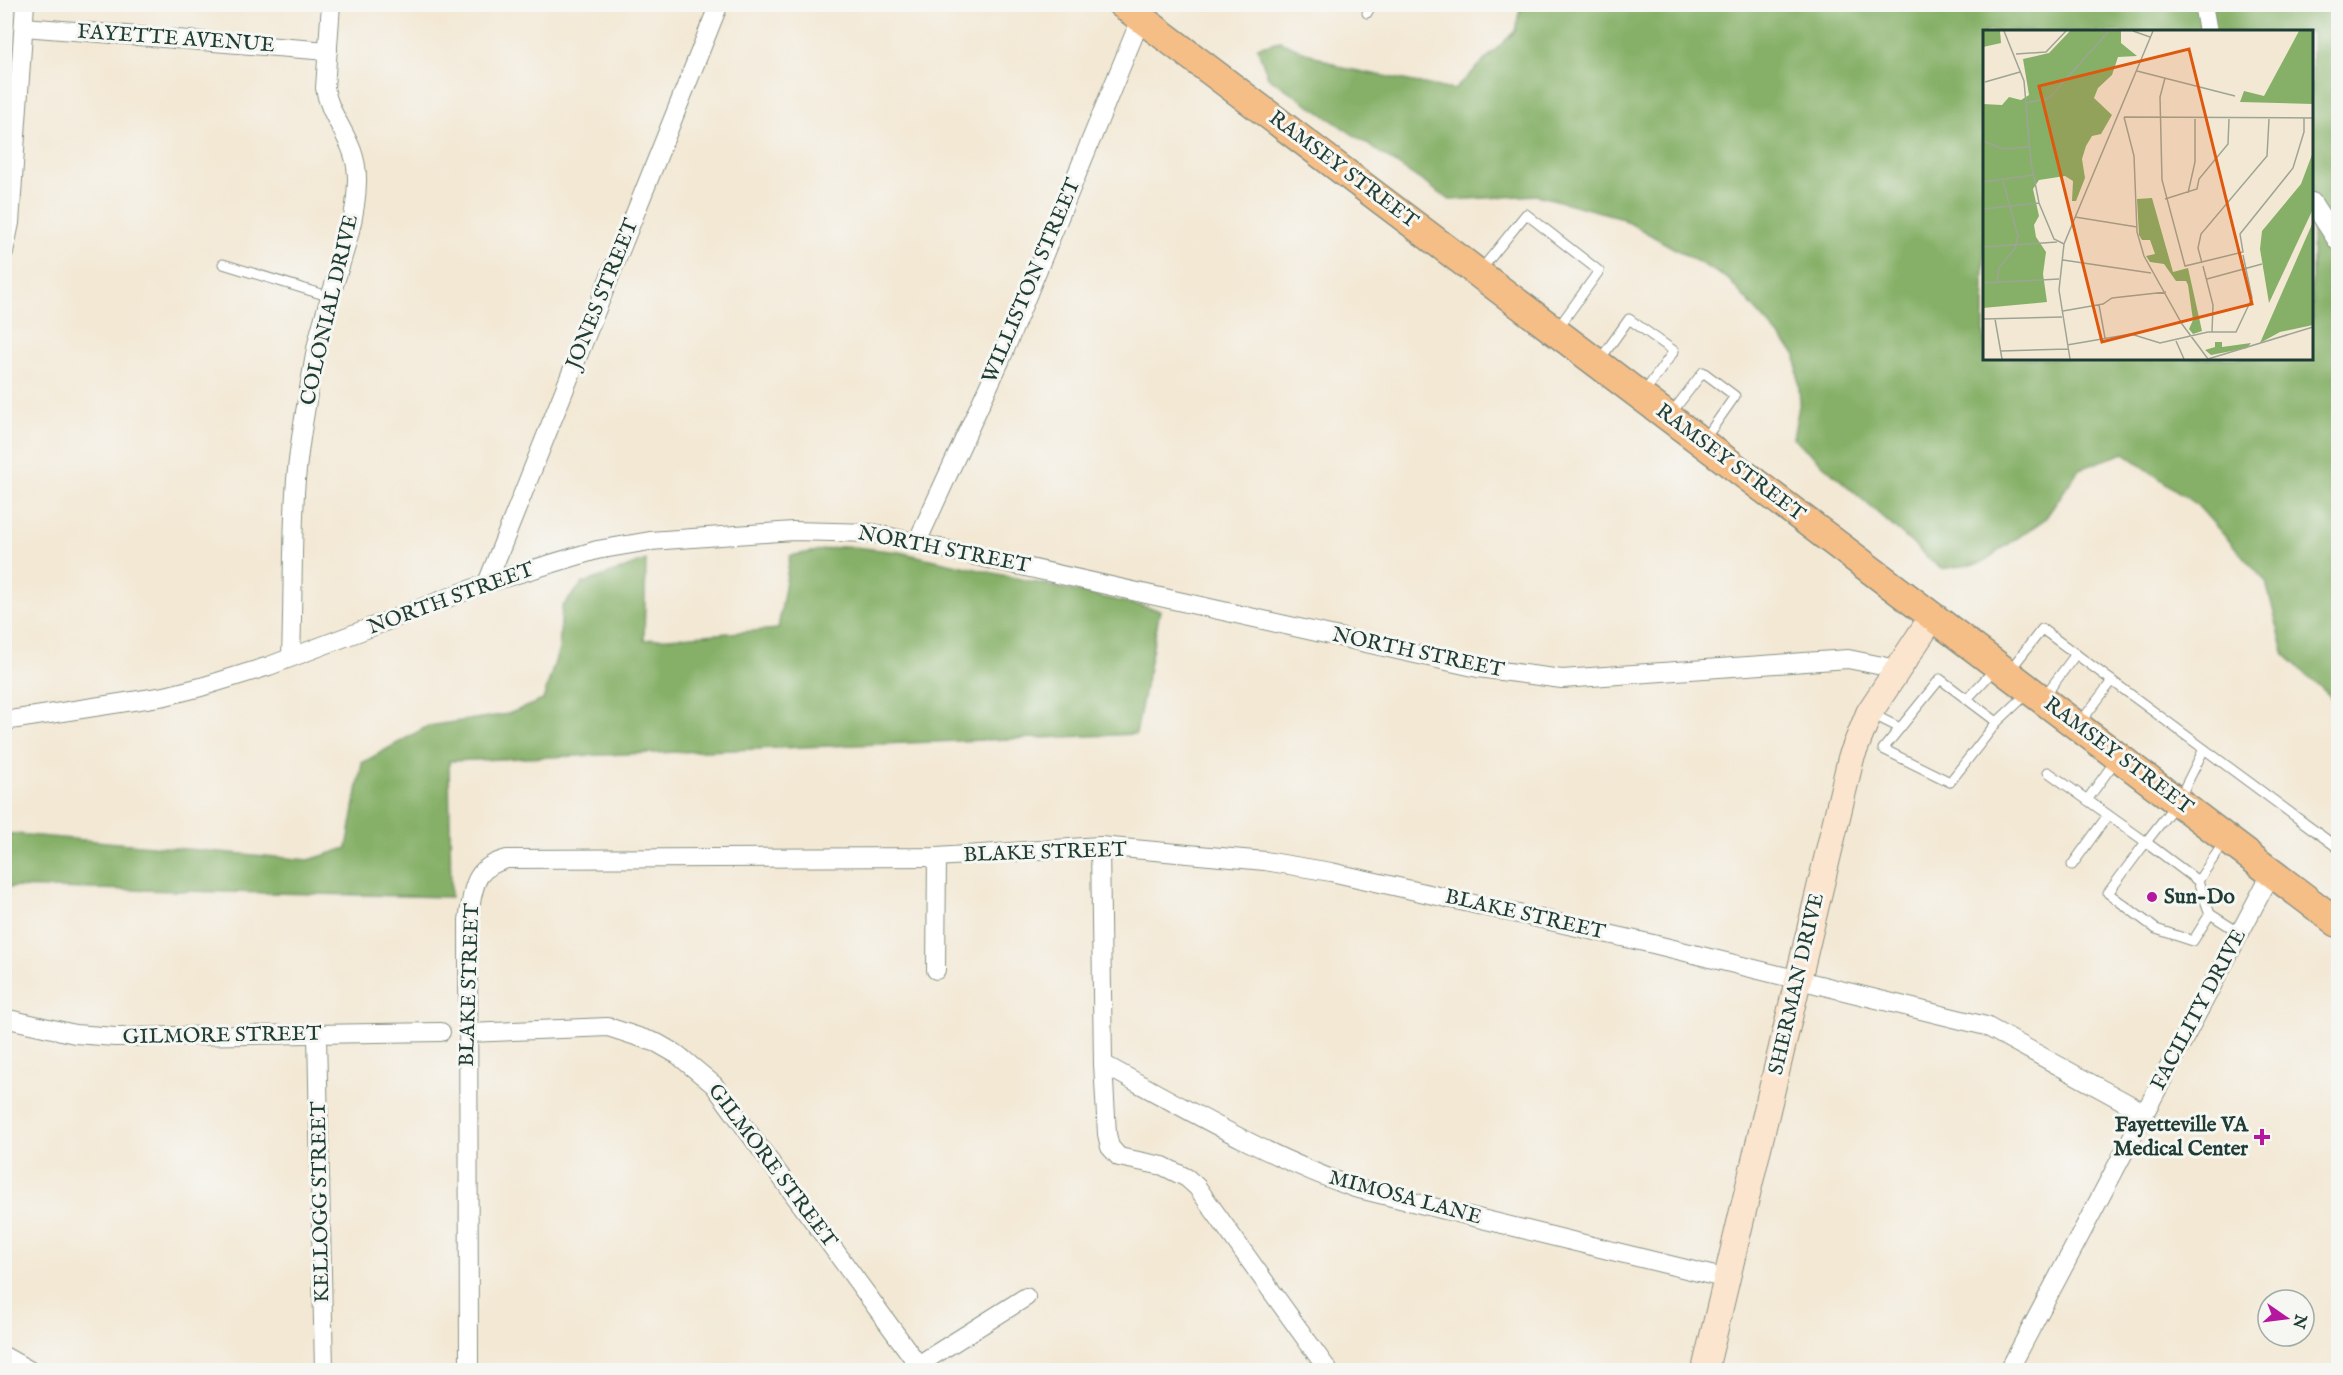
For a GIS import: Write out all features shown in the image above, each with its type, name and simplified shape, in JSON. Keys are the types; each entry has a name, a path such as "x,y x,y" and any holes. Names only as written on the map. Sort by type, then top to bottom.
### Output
{"main road":[{"name":"RAMSEY STREET","path":"1132,11 2338,922"}],"street":[{"path":"4,252 10,223 25,4"},
{"name":"COLONIAL DRIVE","path":"291,657 295,492 317,346 351,223 357,180 354,153 345,131 327,101 325,88 331,4"},
{"name":"JONES STREET","path":"487,584 719,4"},
{"path":"2204,4 2208,30"},
{"name":"WILLISTON STREET","path":"917,542 1001,359 1132,11"},
{"name":"FAYETTE AVENUE","path":"24,27 328,51"},
{"path":"2313,204 2338,242"},
{"name":"NORTH STREET","path":"4,721 165,696 201,687 291,657 487,584 597,550 650,541 814,531 873,533 1478,668 1535,677 1562,679 1848,659 1896,669"},
{"name":"SHERMAN DRIVE","path":"1705,1371 1851,758 1869,713 1933,616"},
{"path":"1100,846 1103,1064 1107,1134 1110,1147 1119,1157 1176,1171 1197,1187 1328,1371"},
{"name":"BLAKE STREET","path":"469,1371 468,920 476,880 483,868 493,862 507,859 937,857 1100,846 1265,861 1331,872 1653,944 1986,1026 2145,1113"},
{"path":"936,970 937,857"},
{"name":"FACILITY DRIVE","path":"2009,1371 2272,872"},
{"name":"GILMORE STREET","path":"4,1018 75,1034 115,1038 441,1032"},
{"name":"GILMORE STREET","path":"468,1033 608,1027 633,1034 678,1055 714,1085 920,1368"},
{"name":"KELLOGG STREET","path":"316,1034 324,1371"},
{"name":"MIMOSA LANE","path":"1103,1064 1256,1147 1355,1188 1727,1279"},
{"path":"920,1368 1026,1297"},
{"path":"4,1356 28,1371"}],"lane":[{"path":"1479,273 1526,214 1599,271 1556,332"},
{"path":"223,264 330,297"},
{"path":"1597,363 1629,319 1674,351 1641,396"},
{"path":"1669,417 1703,372 1735,396 1703,442"},
{"path":"1967,699 2003,669 2042,629 2338,848"},
{"path":"1997,722 1940,679 1883,749 1950,782 1997,722 2037,695 2076,654"},
{"path":"2078,726 2112,681"},
{"path":"1869,713 1900,728"},
{"path":"2204,748 2178,801 2108,892 2156,929 2193,941 2210,914"},
{"path":"2088,800 2119,756"},
{"path":"2048,772 2198,881 2210,914 2240,933"},
{"path":"2072,865 2108,815"},
{"path":"2198,881 2227,838"}],"green space":[{"path":"1521,5 2338,5 2338,703 2285,655 2266,582 2198,506 2124,453 2079,469 2045,519 1981,563 1941,569 1793,438 1800,401 1796,355 1728,279 1619,217 1537,195 1450,200 1268,77 1257,47 1280,41 1343,68 1454,90 1515,31"},
{"path":"845,546 899,552 1160,610 1136,734 449,761 451,897 5,887 5,833 309,860 347,848 362,763 428,726 508,714 543,700 559,649 562,607 582,584 646,560 644,640 778,629 790,556"}],"place":[{"name":"Sun-Do","path":"2152,897"},
{"name":"Fayetteville VA Medical Center","path":"2262,1137"}]}
